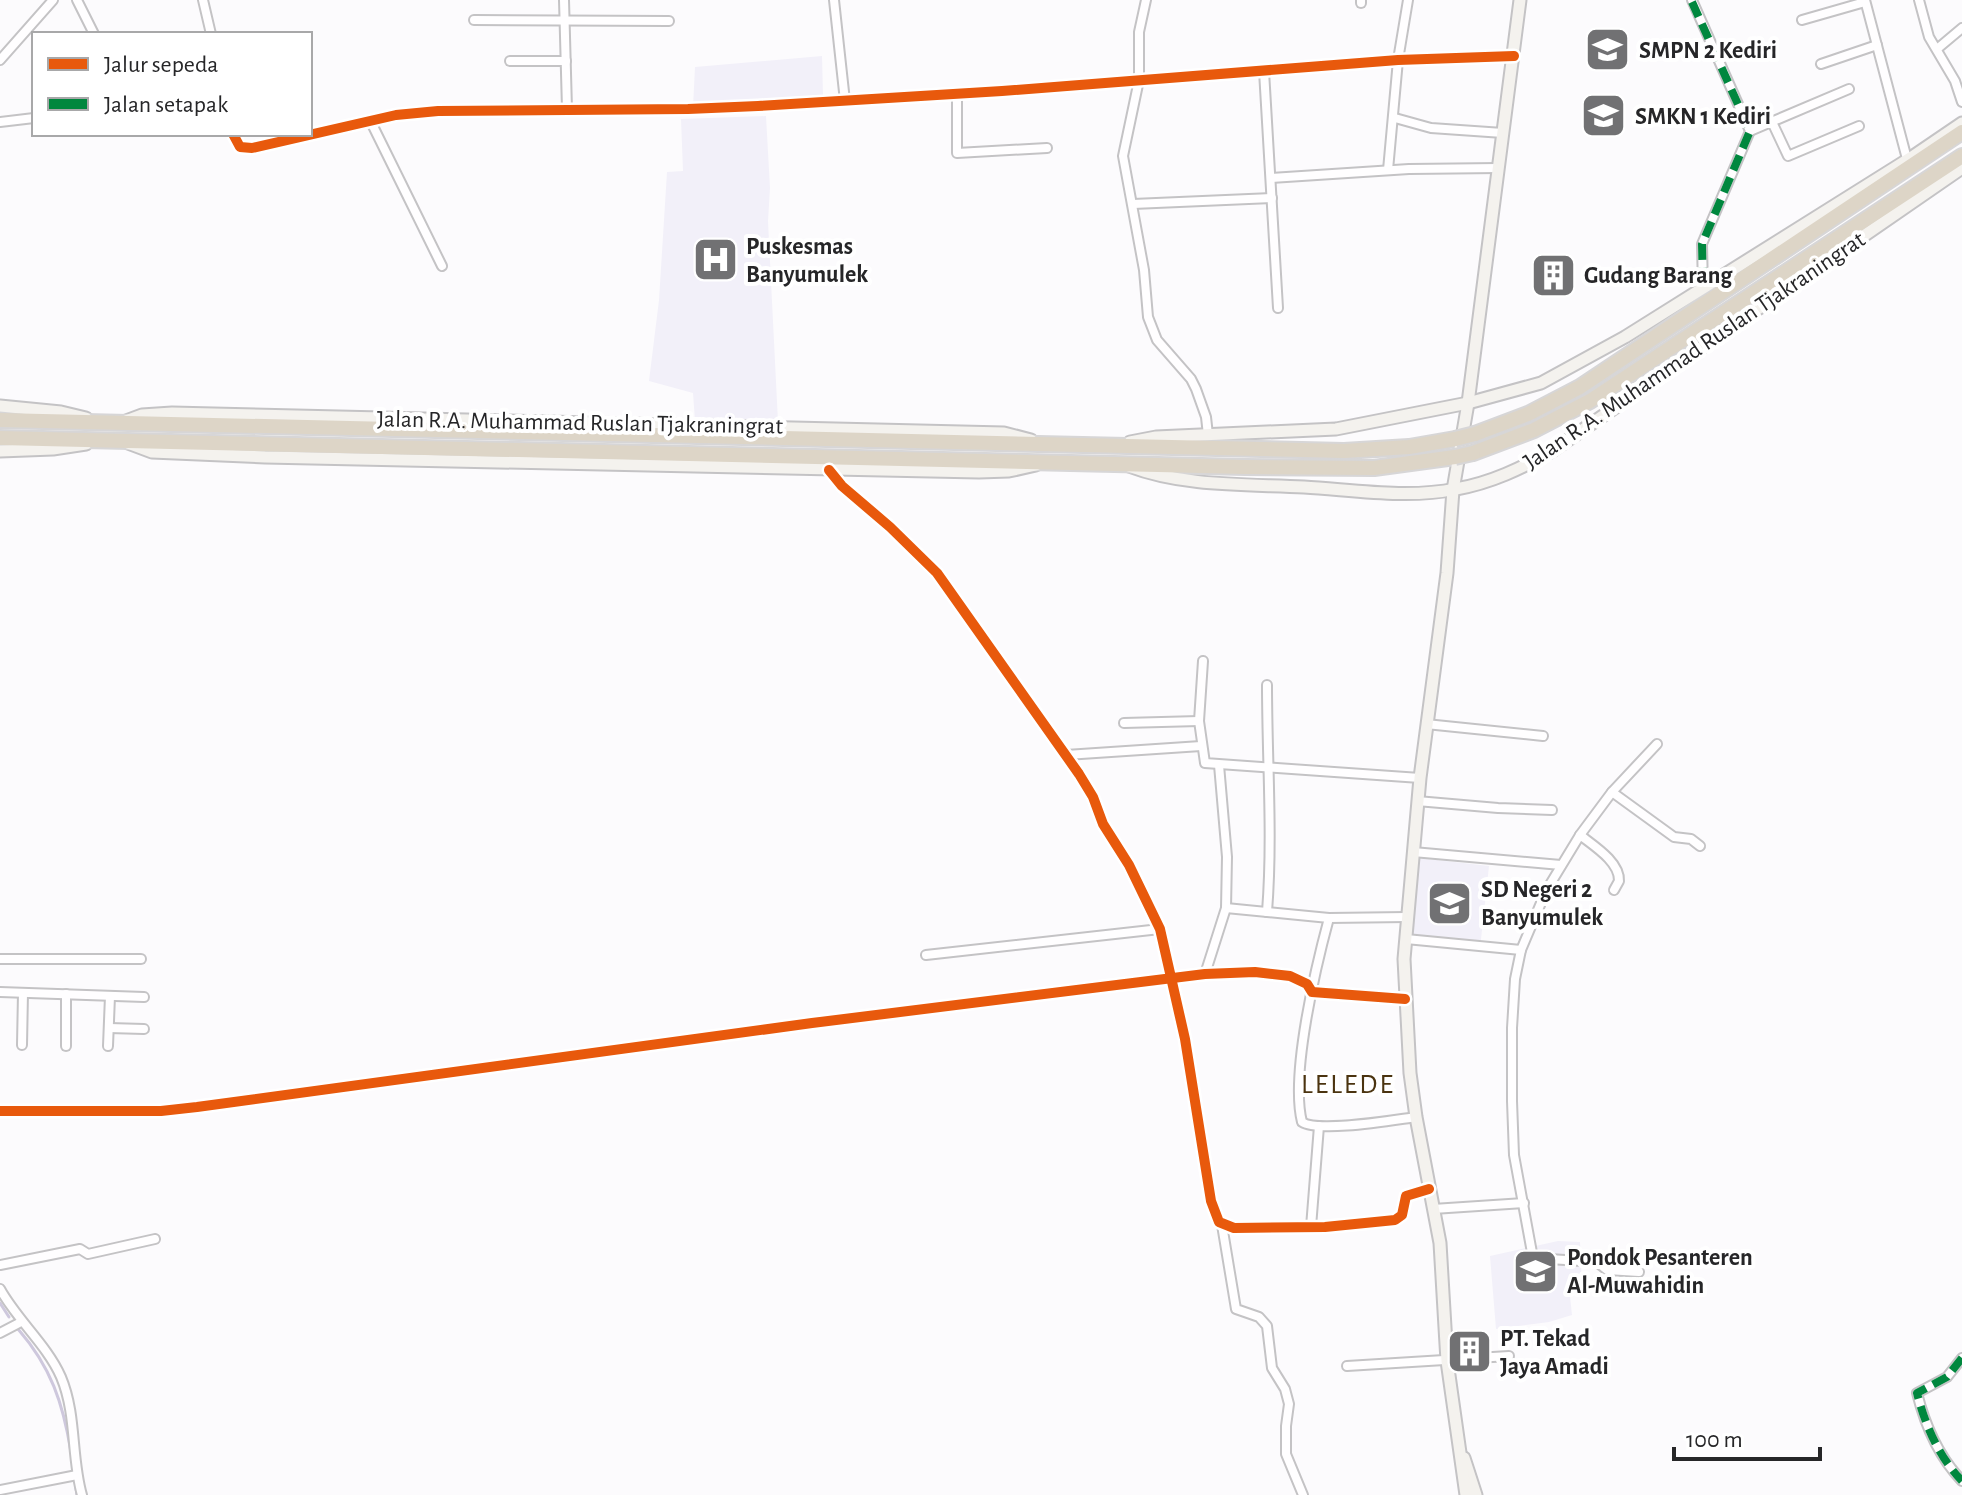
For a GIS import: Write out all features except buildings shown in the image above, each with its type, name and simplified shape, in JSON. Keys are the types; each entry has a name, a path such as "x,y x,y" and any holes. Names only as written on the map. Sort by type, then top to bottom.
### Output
{"highway":[{"name":"Jalan R.A. Muhammad Ruslan Tjakraningrat","path":"0,420 1371,450 1424,445 1475,434 1528,414 1580,387 1941,147 1961,129"},
{"path":"1910,158 1941,147"},
{"path":"1930,190 1959,162"},
{"name":"Jalan R.A. Muhammad Ruslan Tjakraningrat","path":"0,438 990,460 1041,464 1374,468 1455,457 1534,430 1590,401 1959,162"}],"street":[{"path":"0,60 53,0"},
{"path":"77,0 93,32"},
{"path":"203,0 211,32"},
{"path":"564,0 567,109"},
{"path":"834,0 845,101"},
{"path":"1146,0 1139,32 1139,80 1132,122 1123,151 1144,270 1148,317 1157,340 1191,379 1206,417 1208,435"},
{"path":"1388,170 1398,60 1408,0"},
{"path":"1466,1495 1447,1361 1442,1262 1416,1117 1405,999 1406,939 1417,801 1447,573 1453,490 1468,403 1520,0"},
{"path":"1919,0 1929,37 1958,84 1962,102"},
{"path":"1694,1 1750,131"},
{"path":"1802,20 1865,1 1910,158"},
{"path":"474,20 669,21"},
{"path":"1937,49 1962,28"},
{"path":"1821,64 1877,45"},
{"path":"312,134 370,120 438,111 688,109 845,101 1398,60 1514,56"},
{"path":"510,61 566,61"},
{"path":"1264,71 1278,308"},
{"path":"1703,288 1702,244 1750,131 1849,89"},
{"path":"957,94 957,153 1047,148"},
{"path":"0,122 32,118"},
{"path":"1395,118 1431,128 1503,133"},
{"path":"370,120 442,266"},
{"path":"1772,122 1788,156 1859,126"},
{"name":"Jalan R.A. Muhammad Ruslan Tjakraningrat","path":"1118,445 1156,437 1336,429 1468,403 1526,388 1556,376 1961,129"},
{"path":"234,136 240,147 260,147 305,136"},
{"path":"1271,178 1388,170 1499,168"},
{"name":"Jalan R.A. Muhammad Ruslan Tjakraningrat","path":"1125,465 1153,475 1194,481 1362,492 1453,490 1513,472 1552,451 1930,190"},
{"path":"1133,204 1272,198"},
{"name":"Jalan R.A. Muhammad Ruslan Tjakraningrat","path":"0,406 61,412 98,422"},
{"name":"Jalan R.A. Muhammad Ruslan Tjakraningrat","path":"0,451 66,448 98,440"},
{"name":"Jalan R.A. Muhammad Ruslan Tjakraningrat","path":"125,441 160,453 829,470 979,472 1009,471 1041,464"},
{"path":"829,470 842,486 937,573 1093,797 1103,824 1129,865 1160,929 1185,1039 1211,1201 1216,1218 1222,1225 1234,1305 1241,1313 1263,1320 1267,1326 1272,1368 1285,1389 1289,1404 1286,1454 1303,1495"},
{"path":"1203,661 1199,721 1205,763 1420,778"},
{"path":"1267,685 1271,855 1267,912"},
{"path":"1124,723 1199,721"},
{"path":"1426,724 1543,736"},
{"path":"1639,1272 1607,1270 1597,1262 1535,1259 1514,1155 1512,1028 1515,979 1521,950 1533,919 1580,835 1612,792 1657,744"},
{"path":"1066,755 1201,746"},
{"path":"1205,974 1226,908 1227,857 1219,765"},
{"path":"1612,792 1676,838 1689,838 1700,846"},
{"path":"1417,801 1552,810"},
{"path":"1580,835 1602,853 1618,872 1619,881 1614,890"},
{"path":"1413,852 1561,865"},
{"path":"1226,908 1329,918 1407,917"},
{"path":"1329,918 1312,992 1299,1083 1303,1123 1319,1126 1416,1117"},
{"path":"926,955 1160,929"},
{"path":"1406,939 1521,950"},
{"path":"0,959 141,959"},
{"path":"0,1111 185,1109 797,1025 1205,974 1255,972 1290,976 1307,984 1312,992"},
{"path":"0,992 144,997"},
{"path":"1312,992 1405,999"},
{"path":"22,1045 23,993"},
{"path":"66,994 66,1046"},
{"path":"108,1046 110,996"},
{"path":"109,1028 144,1029"},
{"path":"1311,1227 1319,1126"},
{"path":"1222,1225 1234,1228 1311,1227 1399,1218 1407,1195 1429,1189"},
{"path":"1433,1209 1524,1203"},
{"path":"0,1265 80,1249 88,1254 155,1239"},
{"path":"0,1289 62,1379 76,1444 74,1476 82,1495"},
{"path":"0,1333 21,1322"},
{"path":"1347,1366 1509,1356"},
{"path":"1962,1358 1949,1376 1918,1391 1917,1395 1942,1454 1962,1481"},
{"path":"1457,1444 1469,1468 1476,1495"},
{"path":"0,1490 74,1476"}],"shaded area":[{"path":"822,56 823,95 812,95 812,99 693,107 695,67"},
{"name":"Puskesmas Banyumulek","path":"766,116 778,422 695,421 693,393 649,381 659,300 667,172 683,171 681,119"},
{"name":"SD Negeri 2 Banyumulek","path":"1420,858 1489,866 1480,948 1412,940"},
{"name":"Pondok Pesanteren Al-Muwahidin","path":"1558,1241 1580,1242 1582,1286 1569,1287 1572,1315 1549,1322 1496,1329 1490,1256"}],"waterway":[{"path":"0,1303 9,1317"},
{"path":"18,1329 39,1357 54,1386 71,1452"},
{"path":"73,1467 77,1495"}],"marked path":[{"path":"1692,2 1750,131 1702,244 1703,288"},
{"path":"1962,1358 1947,1377 1917,1393 1934,1440 1946,1462 1962,1481"}],"cycle path":[{"path":"312,134 396,115 438,111 758,106 1002,91 1398,60 1514,56"},
{"path":"234,136 240,147 252,148 304,136"},
{"path":"829,470 842,486 937,573 1079,774 1093,797 1103,824 1129,865 1160,929 1185,1039 1211,1201 1219,1222 1234,1228 1325,1227 1395,1220 1402,1215 1406,1196 1429,1189"},
{"path":"0,1111 161,1111 197,1107 812,1023 1205,974 1255,972 1290,976 1307,984 1312,992 1405,999"}],"place":[{"name":"SMPN 2 Kediri","path":"1608,50"},
{"name":"SMKN 1 Kediri","path":"1604,116"},
{"name":"Puskesmas Banyumulek","path":"715,260"},
{"name":"Gudang Barang","path":"1553,275"},
{"name":"SD Negeri 2 Banyumulek","path":"1450,903"},
{"name":"Pondok Pesanteren Al-Muwahidin","path":"1536,1271"},
{"name":"PT. Tekad Jaya Amadi","path":"1469,1352"}],"district":[{"name":"LELEDE","path":"1348,1083"}]}
